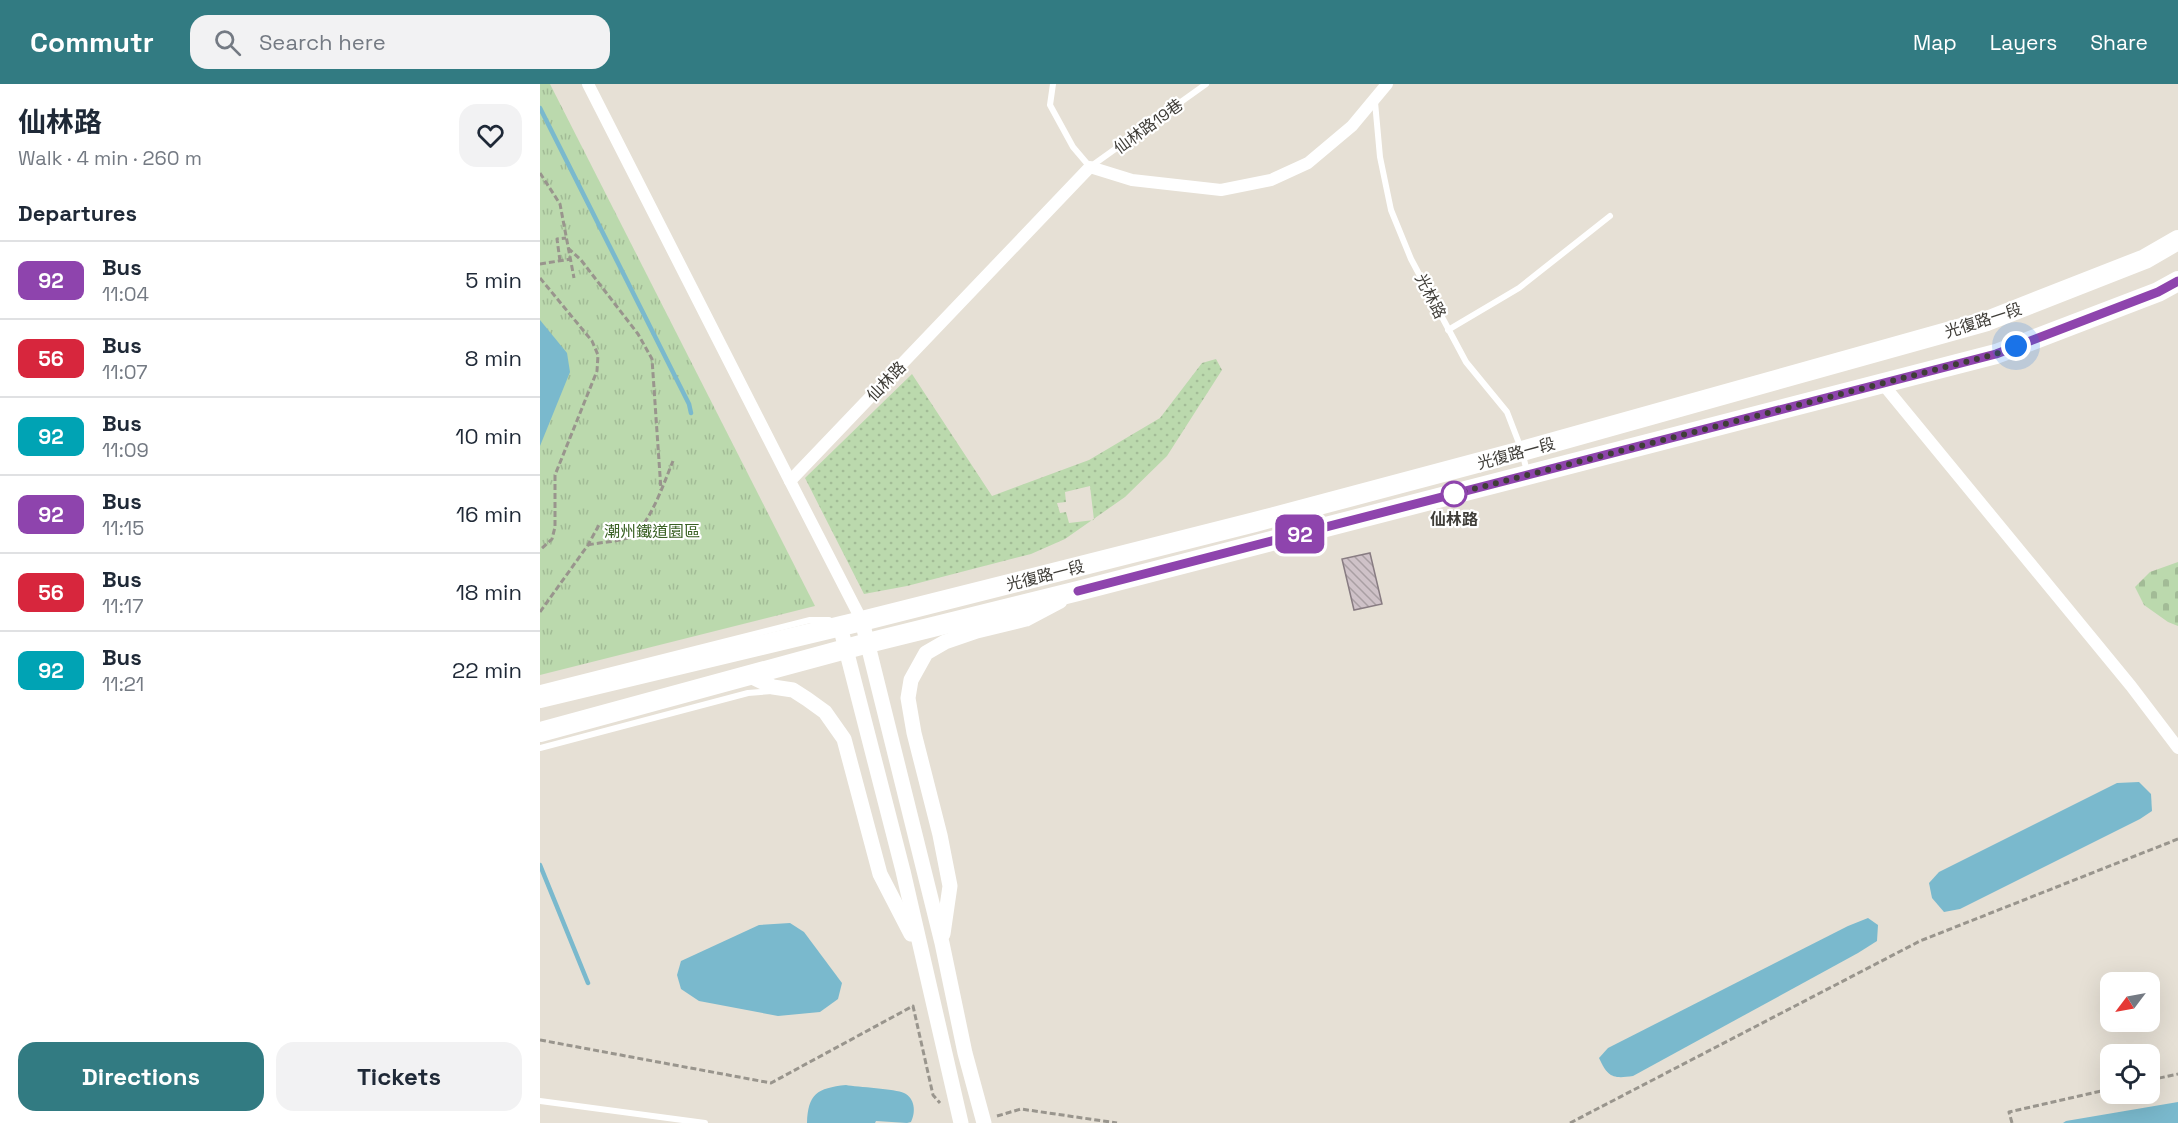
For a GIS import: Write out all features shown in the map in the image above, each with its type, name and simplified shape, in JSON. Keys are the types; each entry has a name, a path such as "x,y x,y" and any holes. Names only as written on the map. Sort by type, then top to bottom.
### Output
{"main road":[{"name":"光復路一段","path":"540,698 862,621 1522,452 1987,321 2145,259 2178,240"},
{"name":"光復路一段","path":"540,732 868,643 1996,354 2158,292 2178,281"}],"street":[{"path":"588,84 862,621 942,943 965,1053 986,1121"},
{"path":"1090,167 1132,180 1221,190 1271,180 1308,163 1352,126 1385,85"},
{"name":"仙林路","path":"790,481 1090,167"},
{"path":"1882,384 2116,668 2178,748"},
{"path":"942,943 950,886 940,835 914,733 908,698 911,680 926,654 945,642 977,631 1026,619 1078,591"},
{"path":"840,626 903,870 961,1123"},
{"path":"748,675 773,687 793,690 825,712 844,739 880,874 921,953"}],"lane":[{"path":"1053,84 1050,105 1073,147 1090,167"},
{"name":"仙林路19巷","path":"1090,167 1206,84"},
{"name":"光林路","path":"1374,100 1380,157 1391,210 1412,259 1466,362 1507,412 1528,475"},
{"path":"1448,330 1519,288 1610,216"},
{"path":"540,688 810,620 862,621"},
{"path":"540,748 748,693 793,690"},
{"path":"540,1101 705,1123"}],"path":[{"path":"540,173 560,204 574,278"},
{"path":"562,261 557,239 566,238"},
{"path":"568,248 638,334 651,358 661,490"},
{"path":"540,264 570,260"},
{"path":"540,278 592,341 598,355 597,371 555,475 555,527 552,539 540,550"},
{"path":"588,545 629,537 640,530 673,461"},
{"path":"540,612 588,545 600,523"},
{"path":"1570,1123 1920,941 2178,838"},
{"path":"540,1040 771,1083 913,1006 933,1095 943,1107"},
{"path":"2160,1078 2178,1074"},
{"path":"2012,1123 2009,1112 2100,1091"},
{"path":"986,1121 1022,1109 1117,1123"}],"green space":[{"name":"潮州鐵道園區","path":"540,84 550,84 815,606 540,675"},
{"path":"1216,359 1222,370 1167,456 1125,497 1094,519 1090,486 1065,492 1066,502 1057,503 1060,513 1066,512 1069,523 1092,520 1065,539 1031,554 907,586 864,594 805,478 912,374 992,496 1089,460 1160,418 1202,363"},
{"path":"2178,562 2178,626 2168,622 2144,605 2135,587 2150,572"}],"water":[{"path":"540,320 567,353 570,372 540,446"},
{"path":"2139,782 2151,794 2152,811 2140,819 1960,909 1944,912 1932,898 1929,883 1939,872 2117,783"},
{"path":"1868,918 1878,925 1877,941 1858,953 1633,1076 1615,1077 1608,1073 1602,1064 1599,1058 1608,1048"},
{"path":"790,923 804,932 842,983 838,999 820,1012 778,1016 699,1001 681,989 677,975 681,961 759,925"},
{"path":"846,1085 893,1090 908,1095 914,1114 911,1122 807,1123 809,1105 816,1094 828,1088"},
{"path":"2178,1102 2178,1123 2063,1123 2066,1121"}],"building":[{"path":"1370,553 1382,604 1354,610 1342,559"}],"waterway":[{"path":"540,108 689,404 691,413"},
{"path":"540,865 588,983"}],"bus line":[{"name":"92","path":"1078,591 1996,354 2158,292 2178,281"}],"place":[{"name":"仙林路","path":"1454,494"}],"route":[{"path":"1454,494 1996,354 2016,346"}]}
